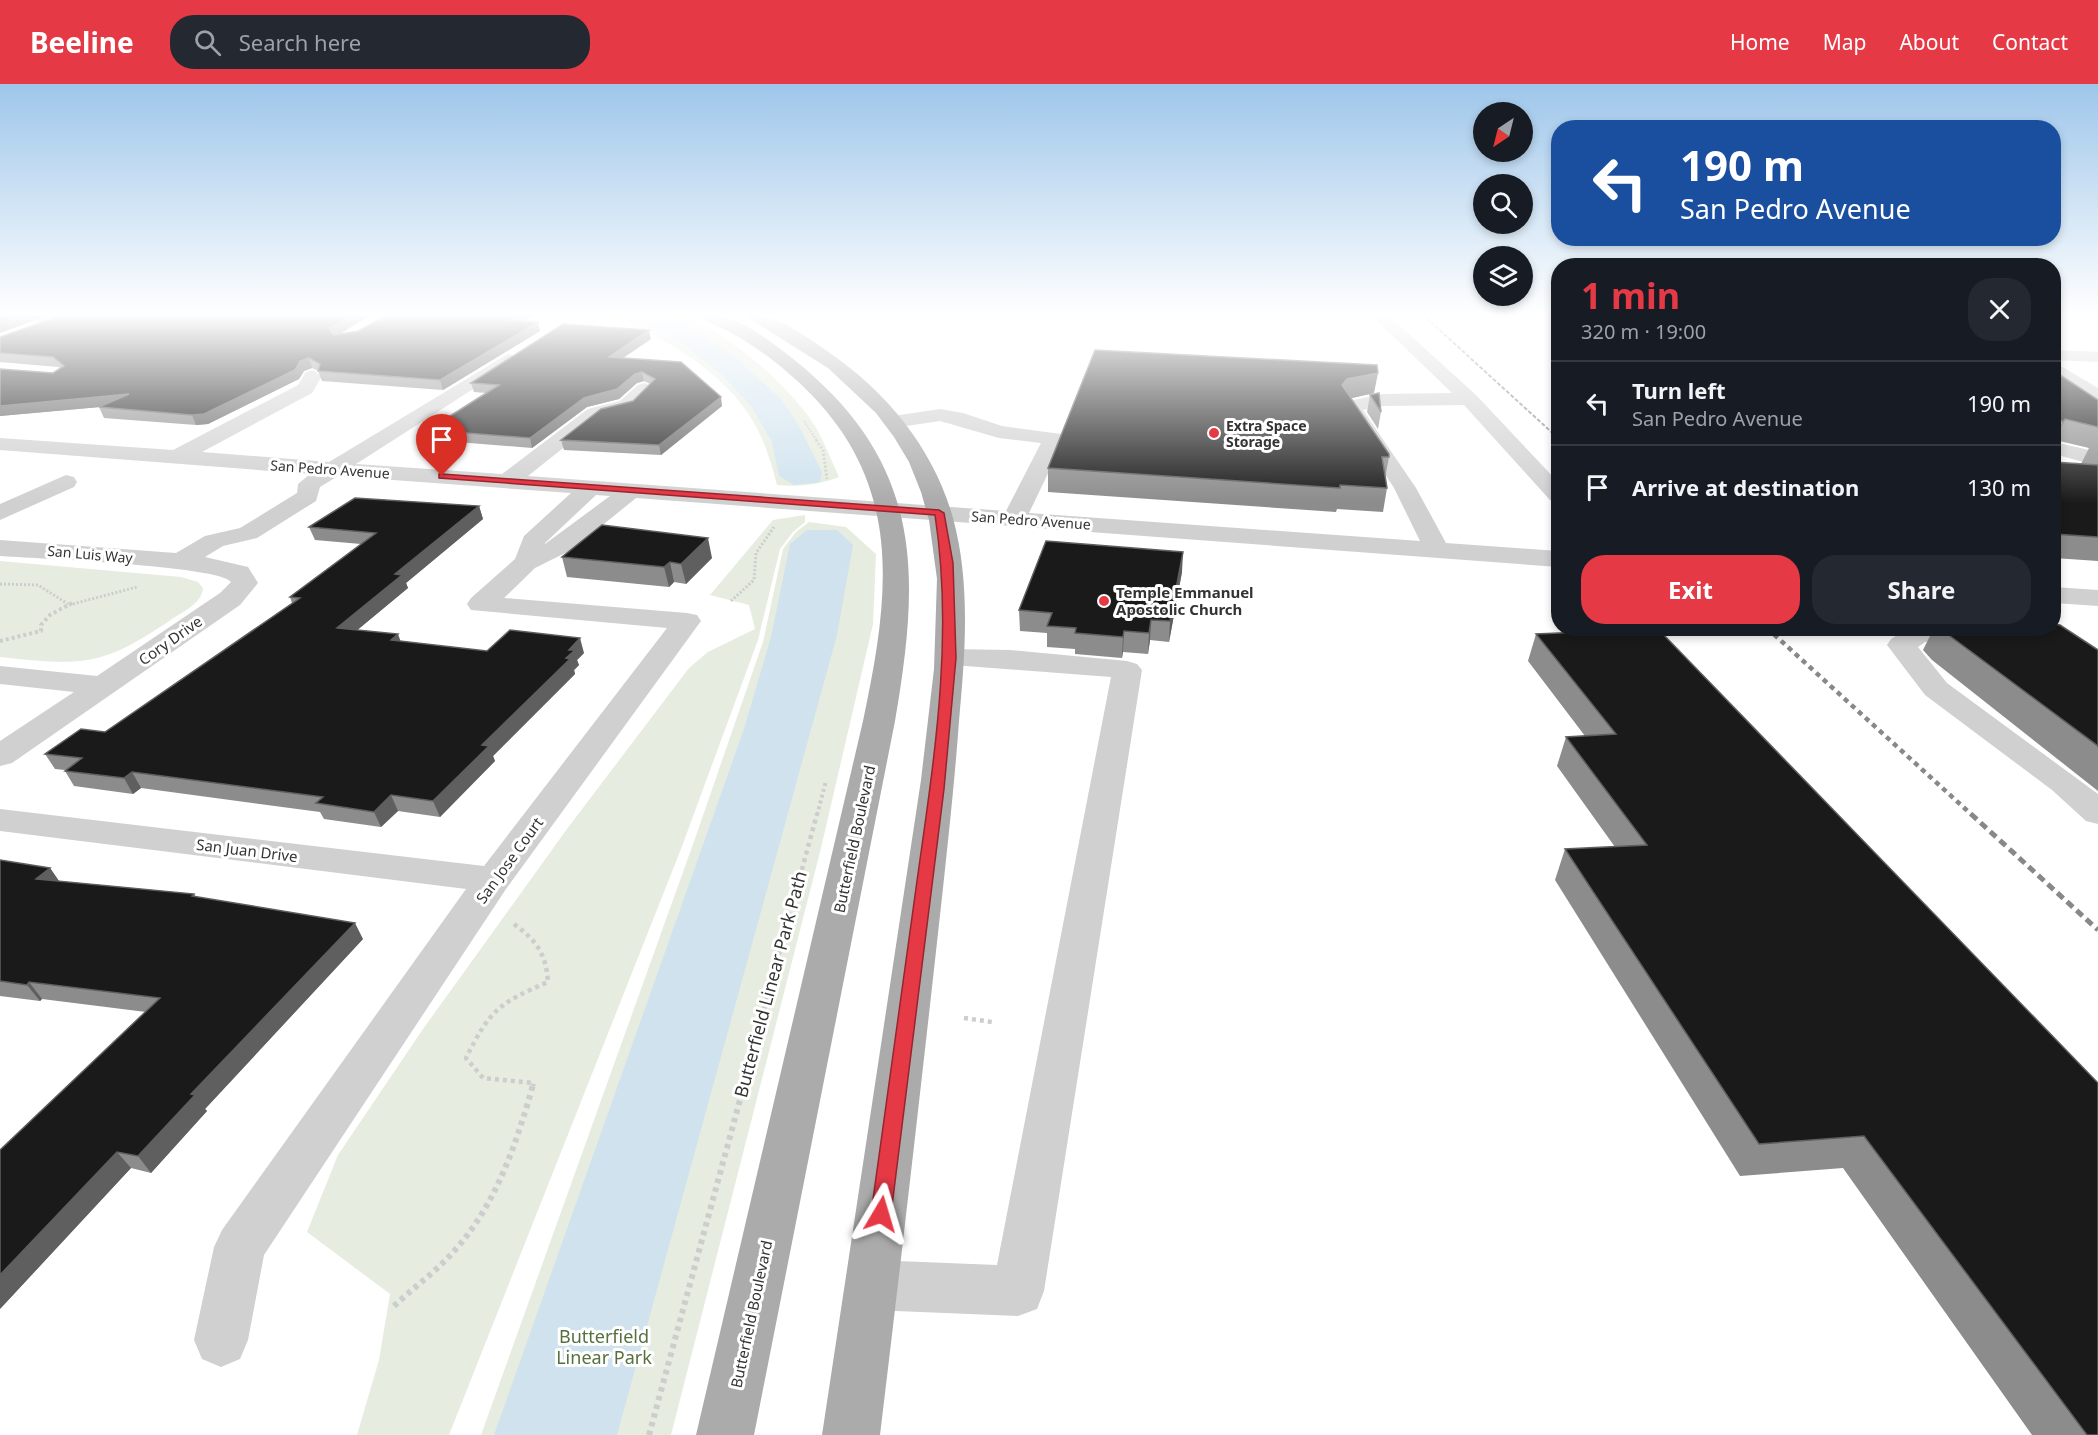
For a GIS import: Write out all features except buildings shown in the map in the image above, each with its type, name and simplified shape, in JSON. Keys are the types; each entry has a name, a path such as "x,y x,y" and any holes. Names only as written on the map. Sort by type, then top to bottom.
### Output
{"main road":[{"name":"Butterfield Boulevard","path":"725,1435 889,665 897,610 894,533 887,509 856,440 822,394 803,377"},
{"path":"847,377 874,400 893,422 924,470 939,513 947,563 950,658 937,789 851,1435"}],"street":[{"path":"177,457 305,389 312,377"},
{"path":"181,561 214,541 249,533 308,496 309,484 480,377"},
{"path":"1445,377 1469,399 1551,487"},
{"path":"2068,377 2098,396"},
{"path":"508,481 595,412 627,405 645,389"},
{"path":"1437,550 1405,488 1351,406 1382,400 1469,399"},
{"path":"893,422 940,415 956,417 999,432 1054,438 1015,518"},
{"name":"San Pedro Avenue","path":"0,444 1551,558"},
{"path":"2061,450 2098,459"},
{"path":"0,513 66,482"},
{"name":"San Jose Court","path":"526,564 533,541 591,487"},
{"name":"San Jose Court","path":"221,1340 240,1247 493,880 687,621 481,604 526,564 564,544 632,490"},
{"name":"San Luis Way","path":"0,548 181,561"},
{"name":"Cory Drive","path":"0,756 230,599 245,584 239,573 227,568 181,561"},
{"path":"2061,595 2098,598"},
{"path":"1916,636 1901,645 1936,689 2064,783 2098,813"},
{"path":"872,1285 1018,1291 1127,670 1010,659 950,658"},
{"path":"0,675 104,686"},
{"name":"San Juan Drive","path":"0,820 493,880"}],"path":[{"path":"801,417 823,450 828,483"},
{"path":"731,601 754,580 756,553 776,525"},
{"path":"0,584 38,585 47,588 57,600 69,605"},
{"path":"0,641 41,631 41,625 46,618 69,605 118,595 139,586"},
{"name":"Butterfield Linear Park Path","path":"649,1435 827,777"},
{"path":"394,1306 462,1242 493,1193 517,1144 534,1083 483,1078 466,1058 484,1022 512,998 548,982 547,957 534,939 514,924"},
{"path":"964,1018 992,1022"}],"green space":[{"path":"715,377 773,377 793,398 818,431 839,477 808,485 777,485 763,441 751,418 737,398"},
{"path":"805,515 805,522 793,532 780,549 758,640 681,849 449,1435 357,1435 379,1360 390,1294 307,1232 338,1155 423,1029 567,829 689,668 708,652 755,629 749,605 710,595 773,520"},
{"name":"Butterfield Linear Park","path":"809,522 846,527 876,554 873,624 821,848 671,1435 481,1435 697,833 763,642 783,549 796,532"},
{"path":"0,561 181,577 198,582 203,588 199,598 187,610 148,635 109,654 72,662 0,657"}],"water":[{"path":"724,377 757,377 781,399 798,424 822,472 820,482 794,485 779,476 772,442 751,406"},
{"name":"Butterfield Linear Park","path":"807,530 837,530 853,545 837,635 617,1435 494,1435 744,729 771,637 790,544"}],"railway":[{"path":"1491,377 1551,432"},
{"path":"1776,636 1972,815"},
{"path":"1971,814 2098,930"}],"place":[{"name":"Extra Space Storage","path":"1214,433"},
{"name":"Temple Emmanuel Apostolic Church","path":"1104,601"}],"route":[{"path":"442,476 939,513 947,563 950,658 937,789 881,1214"}]}
